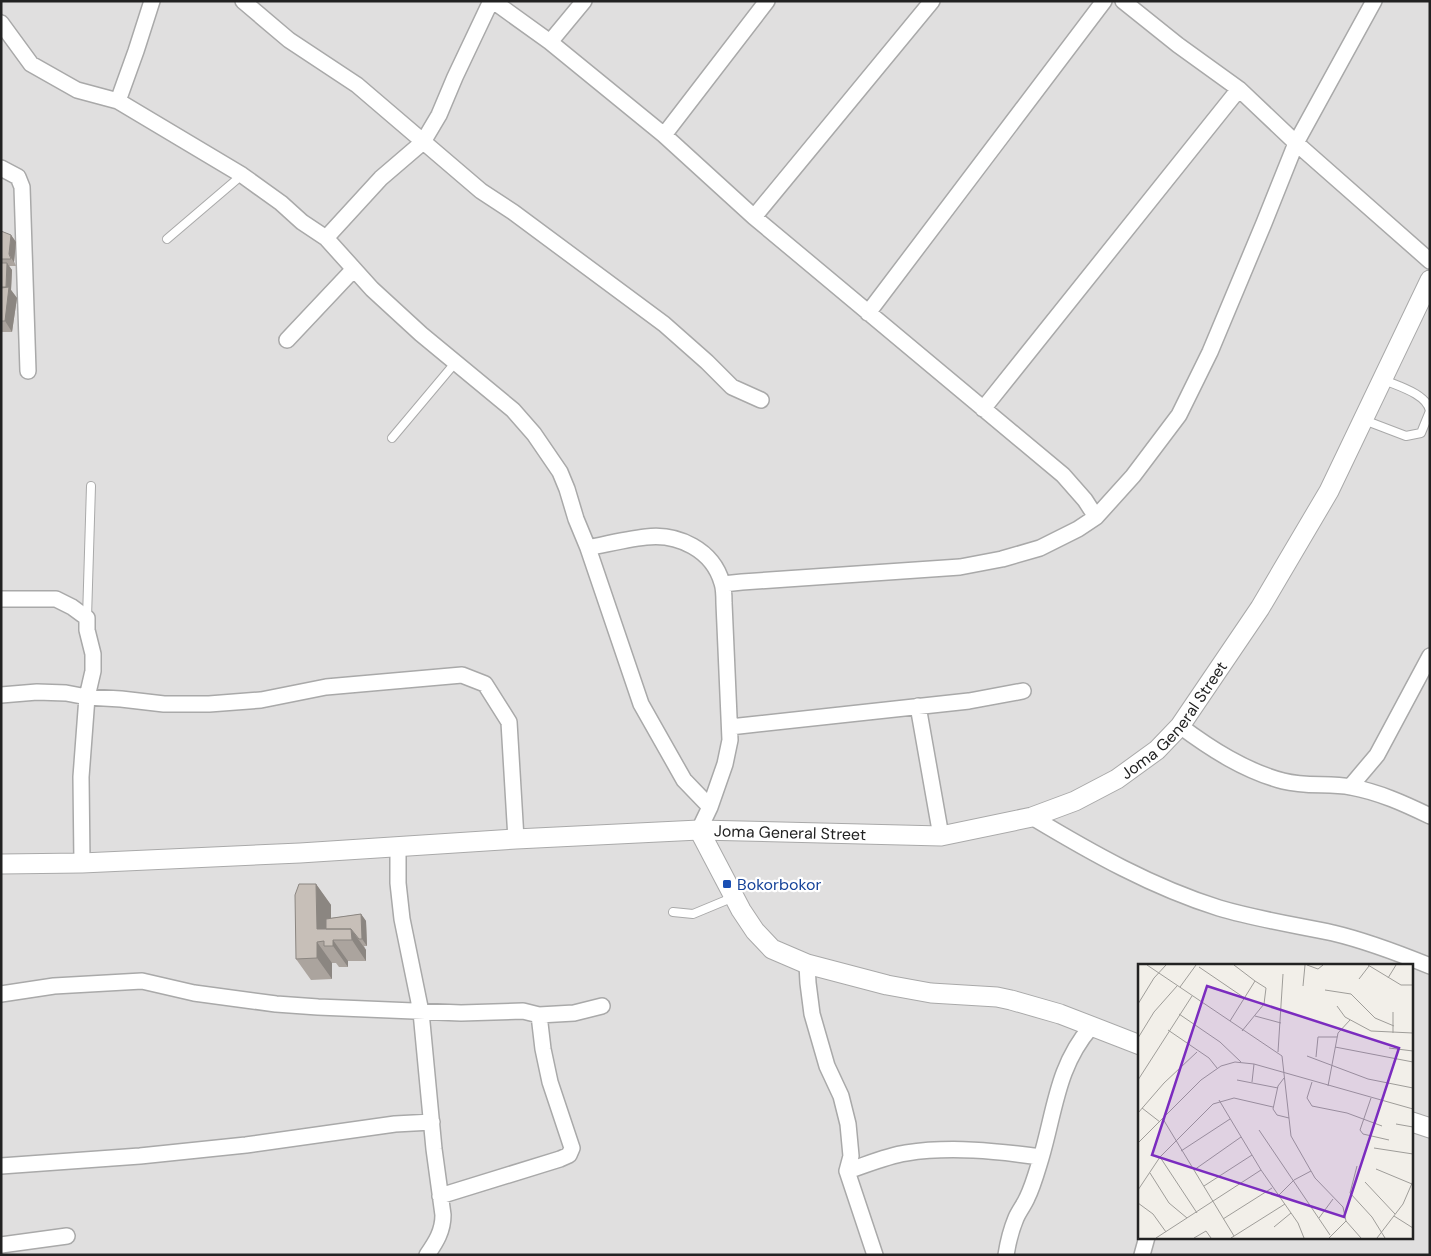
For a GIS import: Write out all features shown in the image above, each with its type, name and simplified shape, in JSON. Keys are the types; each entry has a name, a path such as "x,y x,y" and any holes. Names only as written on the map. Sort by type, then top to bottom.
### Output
{"street":[{"path":"118,101 152,1"},
{"path":"243,1 289,40 357,85 481,190 664,324 732,387 761,400"},
{"path":"326,238 382,178 423,142 439,115 455,77 492,1 550,42 664,135 754,217 1063,475 1085,500 1096,517"},
{"path":"550,42 584,1"},
{"path":"664,135 768,1"},
{"path":"754,217 932,1"},
{"path":"868,313 1104,1"},
{"path":"1123,1 1178,45 1240,89 1296,143 1430,261"},
{"path":"722,584 960,567 1002,559 1040,548 1078,529 1096,517 1133,476 1178,415 1210,352 1296,143 1373,2"},
{"path":"1,23 31,64 54,79 77,90 118,101 242,175 281,203 302,222 326,238 353,270 393,308 455,363 513,410 534,434 560,472 641,704 684,780 710,807"},
{"path":"983,409 1240,89"},
{"path":"1,168 18,177 22,187 28,371"},
{"path":"287,340 353,270"},
{"name":"Joma General Street","path":"1,864 398,848 516,839 699,830 942,836 1032,817 1075,801 1117,779 1157,750 1180,726 1260,608 1329,491 1384,380 1430,280"},
{"path":"588,548 647,537 674,538 693,546 707,557 717,570 722,584 730,727 729,750 710,807 699,830 734,897 755,931 772,949 807,964 904,988 931,993 997,997 1060,1014 1138,1044"},
{"path":"1,599 56,599 72,607 87,618 93,671 87,697 81,777 82,862"},
{"path":"1350,787 1377,755 1430,656"},
{"path":"1,695 57,692 87,697 164,704 209,704 261,700 326,687 462,675 485,684 508,722 516,839"},
{"path":"730,727 969,701 1023,691"},
{"path":"918,706 942,836"},
{"path":"1180,726 1208,747 1258,773 1284,781 1311,786 1350,787 1390,798 1430,816"},
{"path":"1032,817 1122,869 1160,886 1219,908 1335,934 1370,944 1430,966"},
{"path":"398,848 398,883 402,919 421,1012 443,1224 439,1236 427,1255"},
{"path":"807,964 812,1014 827,1066 841,1096 848,1124 852,1156 846,1171 875,1255"},
{"path":"1,994 54,986 142,981 194,993 276,1004 421,1012 523,1011 539,1015 574,1013 602,1006"},
{"path":"440,1196 560,1160 569,1155 572,1148 548,1073 539,1015"},
{"path":"1006,1255 1009,1237 1016,1217 1028,1197 1041,1157 1053,1107 1070,1057 1080,1040 1091,1027"},
{"path":"1,1166 140,1156 255,1144 395,1124 432,1122"},
{"path":"1414,1123 1430,1128"},
{"path":"846,1171 904,1153 925,1151 983,1150 1041,1157"},
{"path":"1,1245 67,1236"},
{"path":"1142,1255 1147,1238"}],"lane":[{"path":"167,239 242,175"},
{"path":"392,438 455,363"},
{"path":"1364,420 1406,436 1420,433 1430,411 1429,405 1423,398 1384,380"},
{"path":"87,618 91,486"},
{"path":"673,912 693,914 734,897"}],"shaded area":[{"path":"1,1 1430,1 1430,1255 1,1255"}],"building":[{"path":"1,231 11,235 9,254 11,259 1,259"},
{"path":"1,263 7,263 6,287 1,287"},
{"path":"9,287 5,321 1,321 1,288"},
{"path":"299,884 316,884 317,929 351,929 352,940 333,940 333,946 324,946 324,941 317,942 317,958 296,959 295,895"},
{"path":"361,914 362,939 359,939 351,929 326,929 326,919"}],"place":[{"name":"Bokorbokor","path":"727,884"}]}
